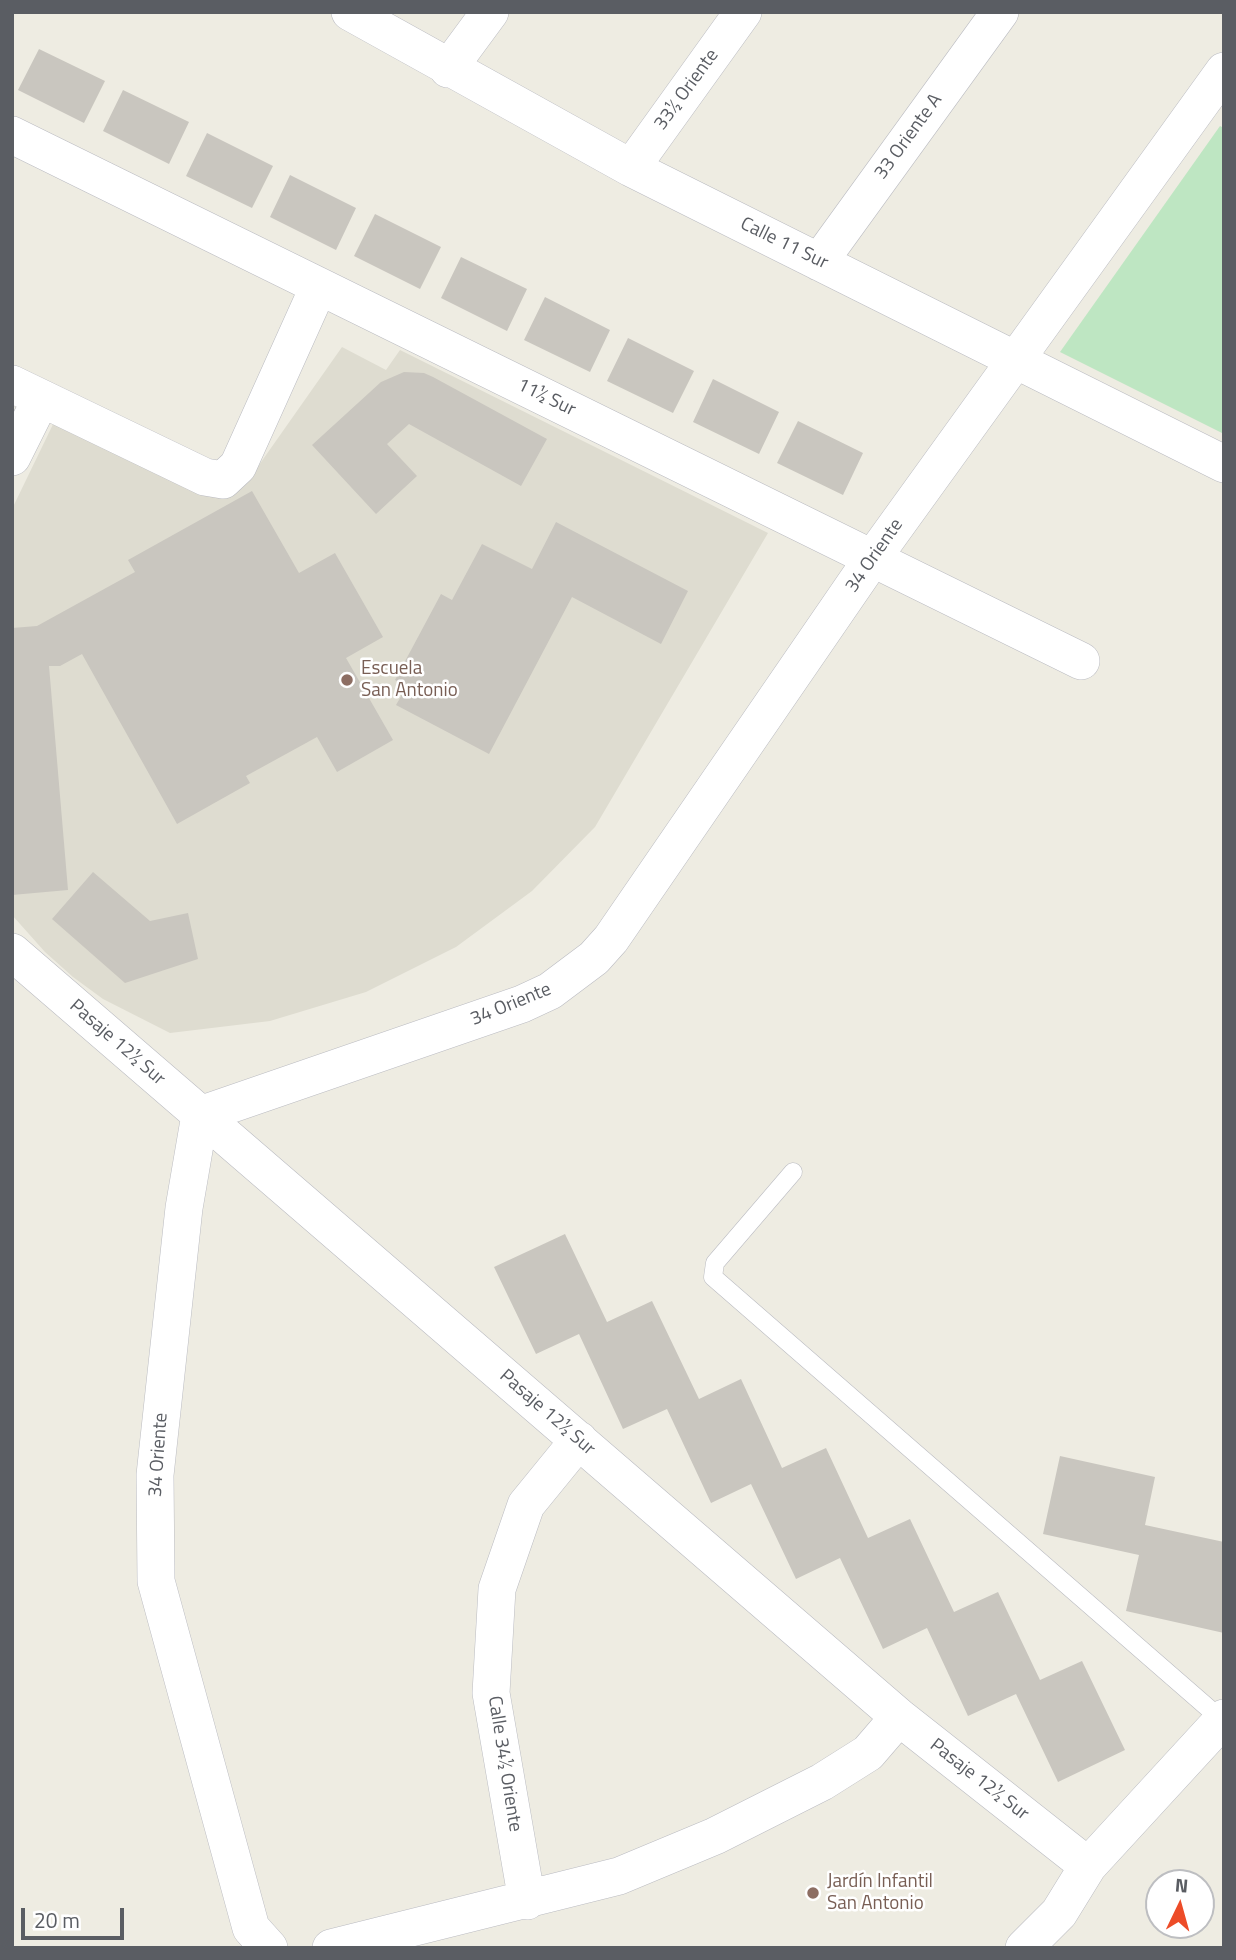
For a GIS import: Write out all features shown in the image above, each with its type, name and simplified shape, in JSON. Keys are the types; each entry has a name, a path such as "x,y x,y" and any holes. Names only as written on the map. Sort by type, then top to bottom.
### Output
{"street":[{"name":"Calle 11 Sur","path":"350,12 448,69 631,168 1224,464"},
{"path":"448,69 490,12"},
{"name":"33½ Oriente","path":"631,168 743,12"},
{"name":"33 Oriente A","path":"819,262 1000,12"},
{"name":"34 Oriente","path":"269,1948 251,1928 156,1581 155,1475 184,1208 200,1115 522,1004 575,975 611,939 872,559 1015,359 1218,91"},
{"name":"11½ Sur","path":"12,135 1081,661"},
{"path":"12,457 27,392 205,477 223,480 237,466 319,286"},
{"name":"Pasaje 12½ Sur","path":"12,952 899,1717 1088,1866"},
{"name":"Calle 34½ Oriente","path":"527,1901 491,1693 497,1589 526,1505 579,1440"},
{"path":"331,1948 619,1876 715,1836 822,1782 868,1753 899,1717"},
{"path":"1024,1948 1059,1913 1088,1866 1223,1719"}],"lane":[{"path":"793,1172 715,1263 713,1277 1223,1719"}],"shaded area":[{"name":"Escuela San Antonio","path":"342,347 386,370 400,350 768,533 595,827 532,891 456,947 366,992 270,1021 170,1033 103,999 73,977 45,952 12,915 12,509 58,414 252,475"}],"green space":[{"path":"1220,126 1224,128 1224,434 1060,352"}],"building":[{"path":"39,49 105,81 84,123 18,90"},
{"path":"123,90 189,122 169,164 103,131"},
{"path":"207,133 273,166 252,208 186,176"},
{"path":"290,175 356,208 336,250 270,217"},
{"path":"375,214 441,247 420,289 354,256"},
{"path":"461,257 527,289 507,331 441,298"},
{"path":"545,297 610,330 590,372 524,340"},
{"path":"628,338 694,371 673,413 607,381"},
{"path":"404,372 424,373 433,377 547,439 521,486 409,424 387,444 417,476 376,514 312,445 381,382"},
{"path":"713,379 779,412 759,454 693,422"},
{"path":"798,421 863,453 843,495 777,463"},
{"path":"252,491 299,573 335,553 383,637 346,658 393,740 337,772 317,737 246,776 250,783 177,824 82,654 60,666 49,666 68,890 12,895 12,628 37,626 135,572 128,560"},
{"path":"556,522 688,591 661,644 572,597 489,754 396,705 407,686 395,680 441,594 452,600 482,544 532,569"},
{"path":"93,872 150,921 188,913 198,959 125,983 52,919"},
{"path":"565,1234 607,1322 652,1301 699,1399 741,1379 782,1468 826,1448 868,1538 910,1519 954,1612 998,1592 1040,1680 1082,1661 1125,1750 1058,1782 1016,1694 968,1716 927,1628 883,1649 840,1558 796,1579 751,1484 711,1503 667,1409 623,1429 579,1334 536,1354 494,1267"},
{"path":"1060,1456 1155,1477 1145,1525 1224,1542 1224,1633 1126,1611 1139,1555 1043,1534"}],"place":[{"name":"Escuela San Antonio","path":"347,680"},
{"name":"Jardín Infantil San Antonio","path":"813,1893"}]}
